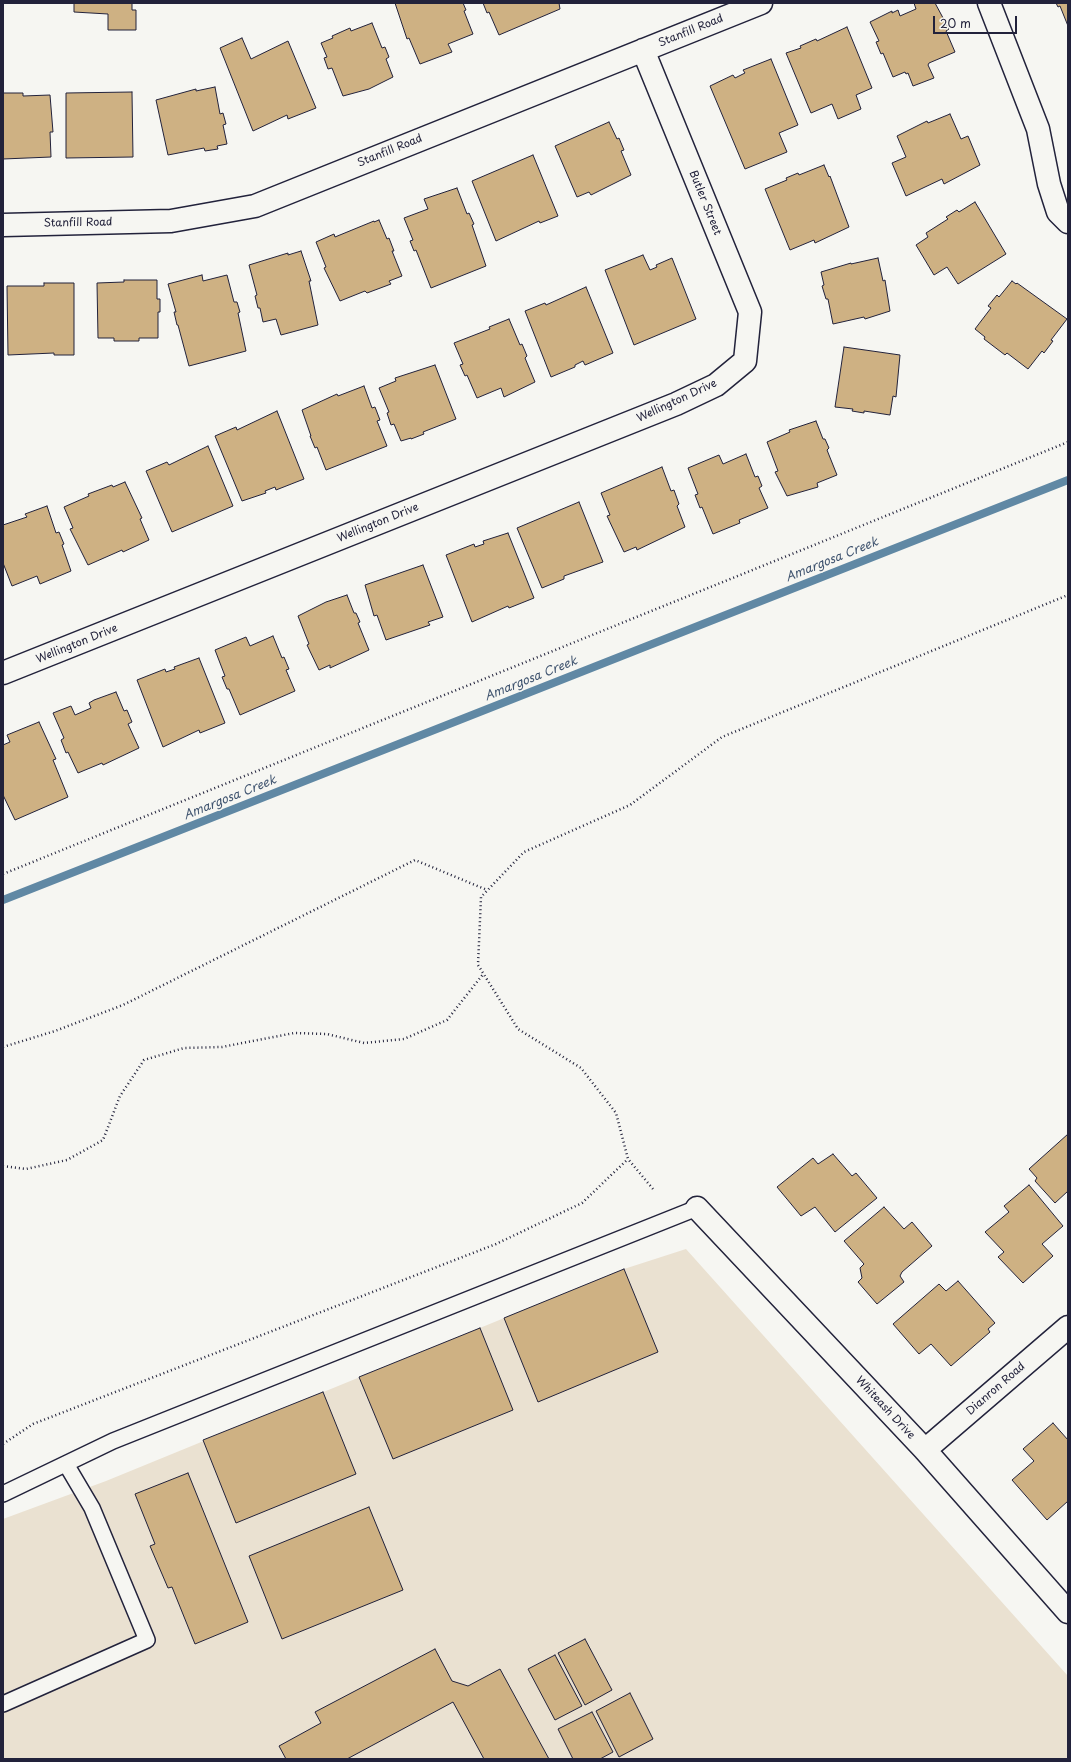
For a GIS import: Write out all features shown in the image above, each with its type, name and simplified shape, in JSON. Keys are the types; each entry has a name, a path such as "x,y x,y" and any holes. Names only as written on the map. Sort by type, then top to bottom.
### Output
{"street":[{"name":"Stanfill Road","path":"3,225 171,221 255,206 761,3"},
{"path":"989,3 1038,130 1049,184 1058,212 1068,222"},
{"name":"Butler Street","path":"643,50 750,312 745,361"},
{"name":"Wellington Drive","path":"3,674 676,404 716,385 745,361"},
{"name":"Whiteash Drive","path":"697,1208 925,1450 1068,1612"},
{"name":"Dianron Road","path":"925,1450 1068,1327"}],"lane":[{"path":"3,1494 113,1441 697,1208"},
{"path":"3,1704 147,1640 92,1508 66,1464"}],"path":[{"path":"3,874 1068,442"},
{"path":"653,1189 628,1159 616,1113 581,1068 518,1029 478,965 481,897 524,852 630,805 722,737 1068,596"},
{"path":"3,1047 56,1031 123,1005 414,860 488,890"},
{"path":"3,1166 26,1169 68,1160 103,1140 120,1096 144,1060 184,1048 222,1047 294,1033 327,1034 364,1043 404,1039 446,1020 484,973"},
{"path":"3,1444 33,1424 496,1244 582,1203 628,1159"}],"shaded area":[{"path":"686,1249 1068,1676 1068,1759 3,1759 3,1519 106,1481 624,1269"}],"building":[{"path":"74,3 132,3 132,10 136,10 136,30 108,30 108,14 74,12"},
{"path":"395,3 463,3 466,10 464,11 473,34 448,44 452,52 420,64 409,38 407,39"},
{"path":"483,3 559,3 560,9 499,35 489,12 487,13"},
{"path":"914,3 935,3 949,29 946,31 955,52 929,63 928,65 934,78 913,86 908,73 906,74 905,72 893,77 883,53 881,54 876,42 879,41 870,22 892,11 892,13 898,10 900,16 916,9"},
{"path":"1056,3 1068,3 1068,26 1060,6 1058,7"},
{"path":"372,23 382,48 385,47 389,57 386,59 393,77 369,89 343,96 332,68 328,69 324,58 327,57 321,43 350,28 351,31"},
{"path":"847,27 872,88 856,95 861,109 838,119 832,104 811,113 786,53 801,48 800,46 816,39 817,41"},
{"path":"242,38 251,59 288,41 316,108 288,119 287,115 253,131 220,48"},
{"path":"771,59 798,125 779,133 787,152 745,169 710,86 733,75 735,78 745,73 743,70"},
{"path":"215,87 220,114 223,113 226,124 223,125 227,144 217,146 218,149 205,151 204,148 168,155 156,100 196,89 196,91"},
{"path":"132,92 133,157 66,158 66,93"},
{"path":"3,93 23,93 23,96 50,95 53,132 50,132 51,157 3,159"},
{"path":"950,114 961,139 968,136 980,165 944,184 942,179 906,196 892,163 906,157 897,136 927,121 928,123"},
{"path":"609,122 617,139 619,138 624,150 621,151 631,175 591,195 589,192 577,197 555,146"},
{"path":"533,155 558,216 540,223 539,221 496,241 472,181"},
{"path":"824,165 829,177 830,176 849,227 815,243 814,240 790,250 765,189 787,180 786,178 798,173 799,175"},
{"path":"457,188 467,214 469,213 474,224 472,225 486,266 431,288 416,250 414,251 410,241 413,240 404,218 428,209 424,199"},
{"path":"975,202 1006,254 958,284 947,267 934,275 916,245 928,237 926,233 948,219 946,217 957,210 959,212"},
{"path":"379,220 387,239 389,238 394,251 392,251 402,276 389,281 391,284 367,293 365,291 340,301 324,268 326,267 316,242 334,234 335,237"},
{"path":"301,251 311,281 309,281 318,325 281,335 276,319 263,322 260,308 258,308 255,296 257,295 249,265 288,253 288,255"},
{"path":"643,255 650,270 657,267 656,265 672,258 696,319 634,345 605,270"},
{"path":"878,258 883,281 885,280 890,311 865,319 864,317 833,324 828,299 826,299 822,286 824,285 821,272 851,263"},
{"path":"202,275 203,281 227,275 234,302 237,302 240,312 238,313 246,351 189,366 177,325 174,312 176,312 168,284"},
{"path":"124,280 157,280 157,299 160,299 160,312 158,312 158,338 139,338 139,341 114,341 114,338 98,338 97,283 124,282"},
{"path":"1012,281 1067,319 1051,340 1053,341 1044,353 1042,351 1028,369 1007,353 1005,355 984,339 985,337 975,329 991,308 988,306 997,295 999,297"},
{"path":"44,283 74,283 74,355 54,355 54,353 8,355 7,286 44,286"},
{"path":"586,287 613,353 585,365 583,361 575,365 575,367 551,377 525,311 545,303 546,305"},
{"path":"509,319 520,345 522,344 527,356 525,358 535,382 504,397 501,388 477,398 467,375 465,376 460,365 463,364 454,343 490,329 489,327"},
{"path":"844,347 900,355 896,397 893,396 890,415 864,411 864,413 852,411 853,409 835,407"},
{"path":"435,365 456,419 423,432 424,434 401,441 394,424 391,425 387,413 389,412 379,388 396,381 395,378"},
{"path":"364,386 372,408 375,407 380,420 377,421 387,446 326,470 317,447 315,448 310,436 302,410 337,394 338,396"},
{"path":"277,411 304,479 276,490 275,487 265,491 266,493 242,501 215,436 236,427 237,430"},
{"path":"816,421 823,439 825,439 829,448 827,450 837,475 817,483 818,487 787,496 775,472 778,471 767,442 790,432 789,430"},
{"path":"208,446 233,506 172,532 146,471 167,462 169,465"},
{"path":"746,454 755,477 758,476 762,486 759,488 768,508 739,520 740,523 713,534 702,507 700,508 695,495 698,494 688,468 719,455 723,464"},
{"path":"662,467 671,491 674,490 679,504 677,506 685,527 637,550 636,547 624,552 607,516 610,515 601,493"},
{"path":"125,482 142,518 140,519 149,540 123,552 122,550 88,565 70,529 73,528 64,507 89,496 88,494"},
{"path":"579,502 603,562 564,576 564,579 542,588 517,528"},
{"path":"47,506 56,533 59,532 64,544 62,545 71,571 40,584 37,576 12,586 3,563 3,525 27,517 25,514"},
{"path":"508,533 534,598 509,608 508,606 472,622 446,555 474,544 475,547 484,544 483,541"},
{"path":"423,565 443,617 428,622 430,625 386,640 377,615 374,616 365,585"},
{"path":"347,595 354,613 356,613 360,622 358,623 369,650 330,668 330,665 319,670 307,645 309,644 298,616 326,602"},
{"path":"273,636 282,658 284,657 289,669 286,670 295,691 240,715 222,677 225,676 215,650 246,637 250,646"},
{"path":"199,658 225,723 200,733 199,730 163,747 137,680 165,669 166,672 175,669 174,667"},
{"path":"116,692 124,711 127,710 132,722 128,724 139,748 103,765 102,763 78,773 68,752 66,753 61,740 64,738 53,713 71,706 75,715 91,708 89,703 94,700"},
{"path":"39,722 56,759 53,760 68,797 15,820 3,795 3,745 10,742 7,735"},
{"path":"1068,1134 1068,1191 1055,1203 1035,1181 1037,1178 1029,1169"},
{"path":"833,1154 852,1176 856,1173 877,1198 835,1232 815,1207 801,1216 777,1187 813,1158 818,1164"},
{"path":"1029,1185 1063,1226 1042,1244 1053,1256 1023,1283 998,1257 1004,1252 985,1232 1009,1212 1004,1206"},
{"path":"884,1207 904,1229 912,1222 932,1246 902,1272 900,1276 904,1282 877,1304 858,1282 862,1278 860,1268 864,1264 844,1241"},
{"path":"624,1269 658,1352 538,1402 504,1318"},
{"path":"958,1281 995,1323 988,1329 990,1332 951,1366 931,1344 919,1354 893,1324 939,1284 946,1291"},
{"path":"480,1328 513,1410 393,1459 359,1377"},
{"path":"323,1392 356,1474 236,1523 203,1440"},
{"path":"1053,1423 1068,1440 1068,1501 1047,1520 1012,1480 1034,1461 1023,1449"},
{"path":"188,1473 248,1622 195,1644 172,1587 168,1588 150,1546 155,1544 135,1494"},
{"path":"369,1507 403,1590 282,1639 249,1556"},
{"path":"585,1639 612,1690 585,1705 558,1653"},
{"path":"435,1649 452,1681 468,1686 500,1669 549,1759 484,1759 453,1702 347,1759 286,1759 279,1746 321,1723 315,1712"},
{"path":"555,1655 582,1706 555,1720 528,1669"},
{"path":"630,1693 653,1739 619,1757 596,1711"},
{"path":"592,1712 613,1752 600,1759 573,1759 558,1729"}],"waterway":[{"name":"Amargosa Creek","path":"3,900 1068,480"}]}
